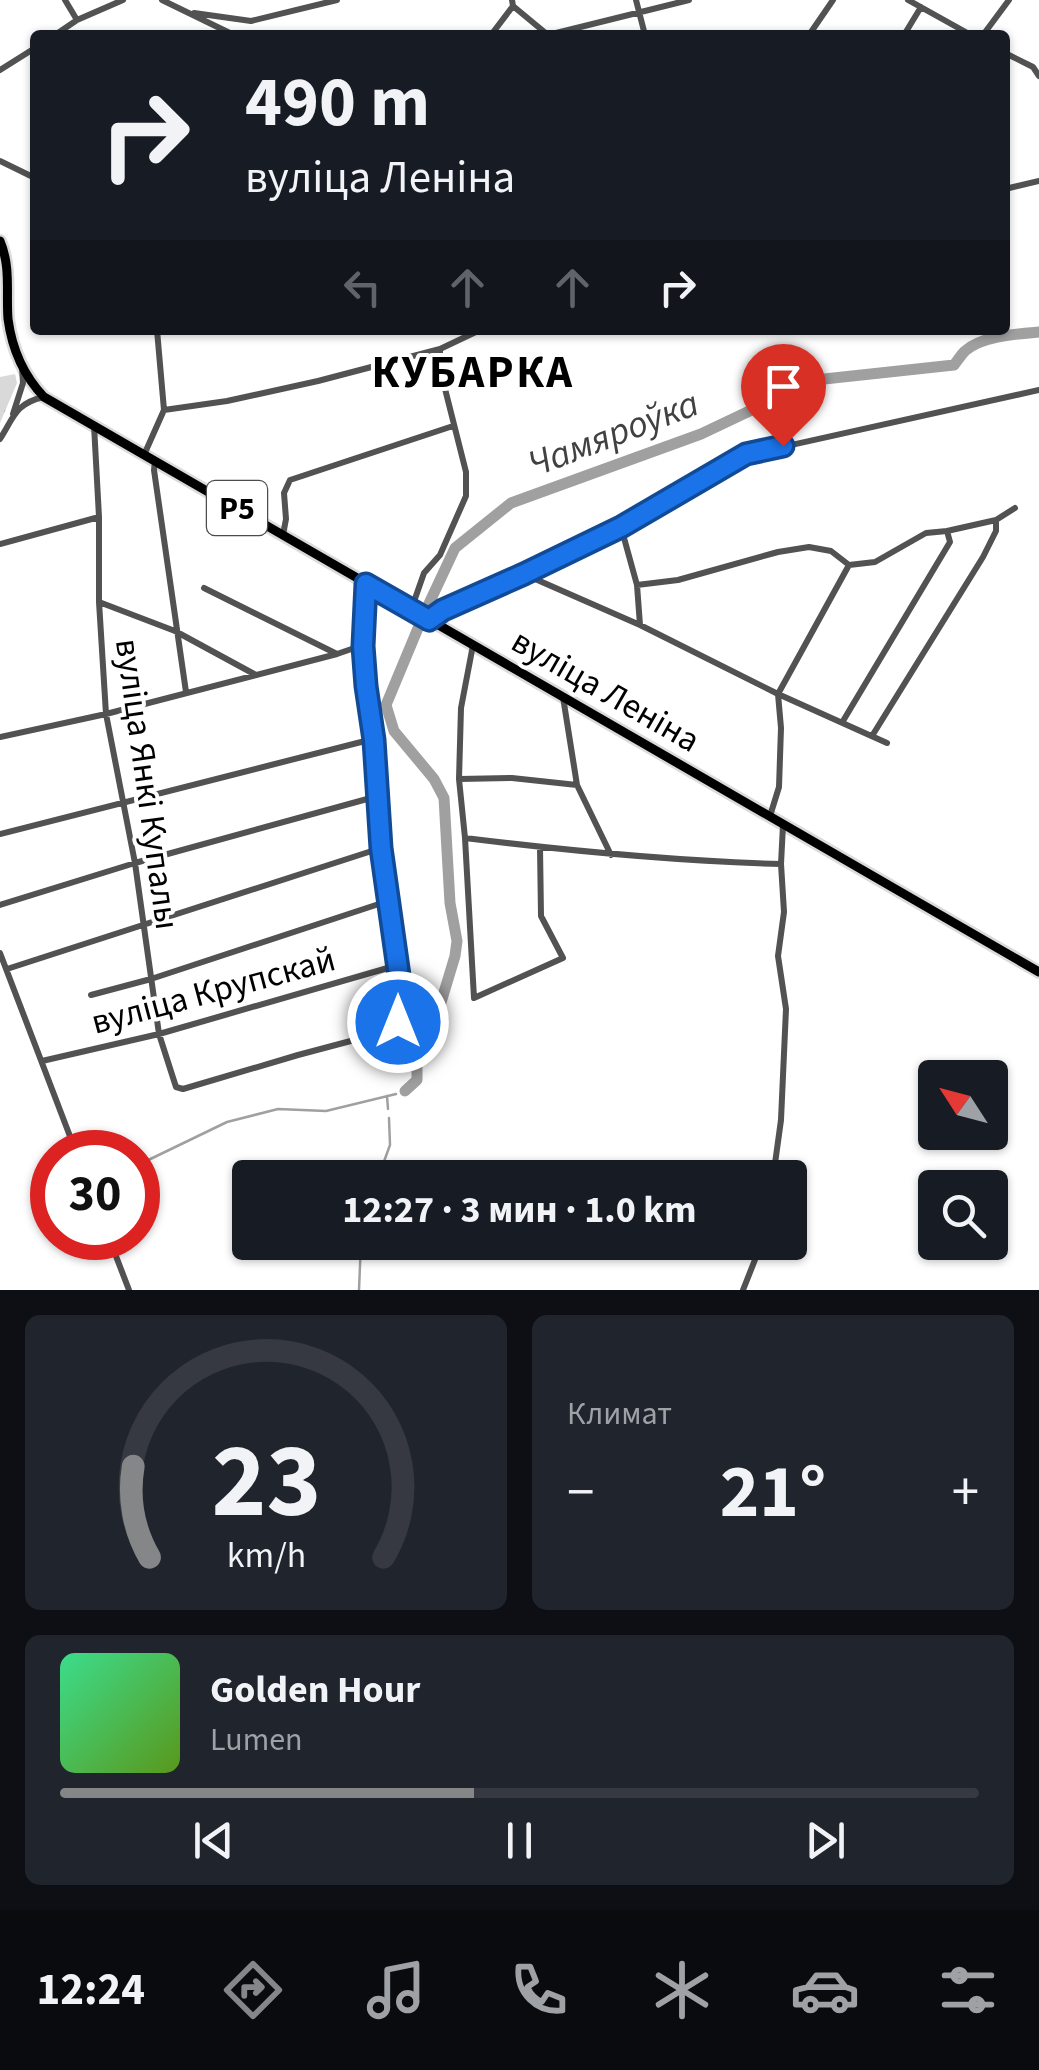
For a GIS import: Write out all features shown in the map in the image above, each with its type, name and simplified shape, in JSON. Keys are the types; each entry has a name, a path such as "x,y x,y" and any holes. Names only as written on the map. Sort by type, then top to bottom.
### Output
{"main road":[{"name":"вуліца Леніна","path":"0,240 6,254 8,320 22,366 44,397 1039,972"}],"street":[{"path":"65,0 78,20"},
{"path":"63,30 123,0"},
{"path":"162,0 224,30"},
{"path":"194,14 251,21 338,0"},
{"path":"636,0 644,30"},
{"path":"568,30 689,0"},
{"path":"813,30 834,0"},
{"path":"908,0 962,30"},
{"path":"986,30 1008,0"},
{"path":"494,30 512,3 542,30"},
{"path":"907,30 920,8"},
{"path":"0,70 30,51"},
{"path":"1010,55 1034,67 1039,76"},
{"path":"0,161 30,176"},
{"path":"1010,188 1039,180"},
{"path":"144,454 164,410 157,335"},
{"path":"164,410 228,402 440,350 470,335"},
{"path":"411,610 424,573 440,555 466,496 466,472 440,369 440,350"},
{"path":"418,355 440,369"},
{"path":"0,439 23,383 22,366"},
{"path":"429,620 621,527 746,454 1039,390"},
{"path":"13,415 27,401 44,397"},
{"name":"вуліца Янкі Купалы","path":"94,424 106,714 160,1034 176,1086 184,1090 392,1030 403,1004 398,966"},
{"path":"283,535 284,493 290,480 453,426"},
{"path":"156,461 154,470 186,692"},
{"path":"637,585 678,580 809,547 831,551 849,565 874,562 926,533 996,520 1014,508"},
{"path":"0,544 99,518"},
{"path":"872,736 983,557 996,531 996,520"},
{"path":"621,527 637,585 640,625"},
{"path":"843,722 950,542 947,531"},
{"path":"770,816 779,787 778,694 849,565"},
{"path":"524,574 886,743"},
{"path":"366,584 363,646 381,848 398,966"},
{"path":"204,588 337,654"},
{"path":"99,602 175,631 256,676"},
{"path":"473,645 461,708 459,779 474,998 563,958 541,916 540,847"},
{"path":"0,738 363,646"},
{"path":"562,696 576,785 611,855"},
{"path":"0,834 374,740"},
{"path":"459,779 512,778 576,785"},
{"path":"0,905 134,863 378,796"},
{"path":"775,1160 782,1120 786,1008 778,956 784,912 783,824"},
{"path":"465,838 696,862 781,864"},
{"path":"6,969 381,848"},
{"path":"91,995 388,901"},
{"path":"0,952 68,1130"},
{"name":"вуліца Крупскай","path":"42,1060 160,1034 398,966"},
{"path":"117,1260 129,1290"},
{"path":"742,1290 754,1260"}],"green space":[{"path":"15,374 17,383 0,423 0,377"}],"waterway":[{"name":"Чамяроўка","path":"425,612 455,548 511,503 701,434 815,380 954,365 965,351 981,342 1039,332"},
{"name":"Чамяроўка","path":"405,1091 417,1080 417,1051 433,1029 457,941 450,903 444,798 434,779 394,731 386,705 421,621"},
{"name":"Чамяроўка","path":"160,1154 227,1122 278,1109 326,1111 396,1094"},
{"path":"387,1096 388,1109"},
{"path":"385,1160 390,1145 389,1118"},
{"path":"359,1290 360,1260"}],"district":[{"name":"КУБАРКА","path":"473,371"}],"route":[{"path":"398,1022 403,1004 381,848 363,646 366,584 429,620 621,527 746,454 783,446"}]}
